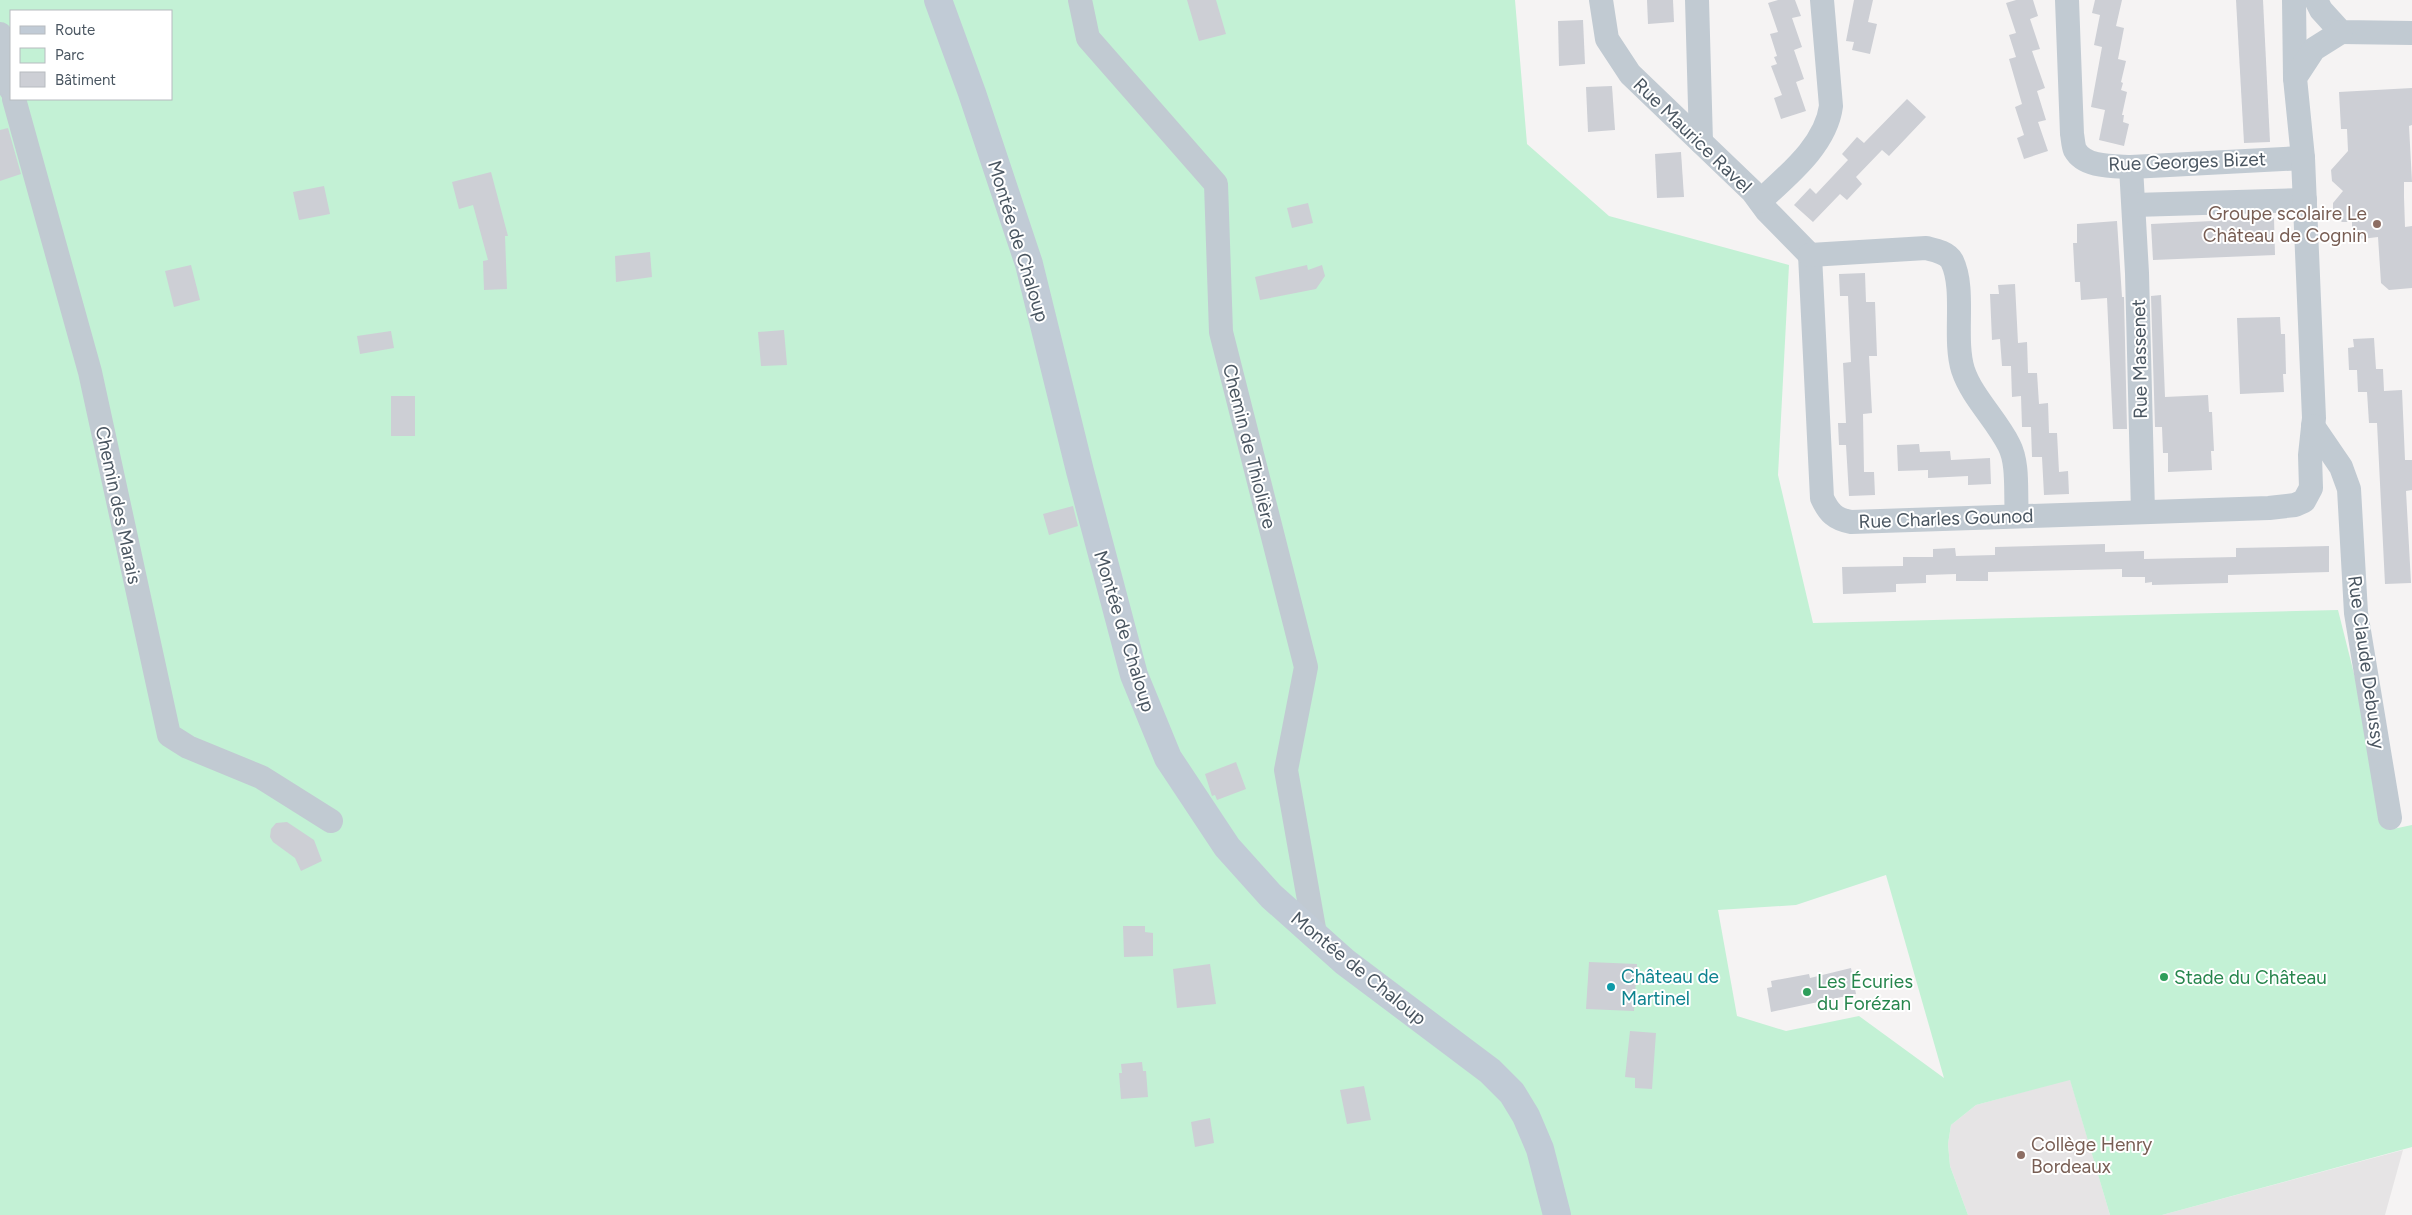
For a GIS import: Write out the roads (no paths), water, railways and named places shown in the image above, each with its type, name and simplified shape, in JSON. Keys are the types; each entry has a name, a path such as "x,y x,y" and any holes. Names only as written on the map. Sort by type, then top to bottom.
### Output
{"main road":[{"name":"Montée de Chaloup","path":"938,0 972,93 1029,264 1115,607 1134,675 1168,758 1227,847 1271,896 1345,962 1490,1071 1512,1093 1526,1116 1540,1149 1557,1215"}],"street":[{"name":"Chemin de Thiolière","path":"1080,0 1088,38 1216,184 1221,332 1306,667 1286,770 1315,934"},
{"name":"Rue Maurice Ravel","path":"1601,0 1607,39 1630,74 1760,201 1766,210 1810,255"},
{"path":"1697,0 1700,142"},
{"path":"1760,201 1820,138 1829,122 1831,106 1822,0"},
{"name":"Rue Georges Bizet","path":"2067,0 2072,134 2075,149 2082,157 2092,162 2132,167 2303,158"},
{"path":"2294,0 2295,78 2303,158 2313,426"},
{"path":"2316,0 2321,10 2341,32"},
{"path":"2295,78 2314,49 2341,32 2412,33"},
{"path":"0,34 10,86"},
{"name":"Chemin des Marais","path":"14,100 90,372 169,735 188,747 260,777 331,821"},
{"name":"Rue Massenet","path":"2132,167 2143,512"},
{"path":"2134,205 2305,200"},
{"path":"1810,255 1926,248 1939,251 1951,258 1956,272 1960,350 1963,370 1971,386 1998,425 2013,454 2017,516"},
{"name":"Rue Charles Gounod","path":"1810,255 1822,498 1829,512 1839,520 1851,522 2295,506 2304,501 2312,488 2310,455 2313,426"},
{"name":"Rue Claude Debussy","path":"2313,426 2341,467 2349,489 2356,613 2390,818"}],"place":[{"name":"Groupe scolaire Le Château de Cognin","path":"2377,224"},
{"name":"Stade du Château","path":"2164,977"},
{"name":"Château de Martinel","path":"1611,987"},
{"name":"Les Écuries du Forézan","path":"1807,992"},
{"name":"Collège Henry Bordeaux","path":"2021,1155"}]}
